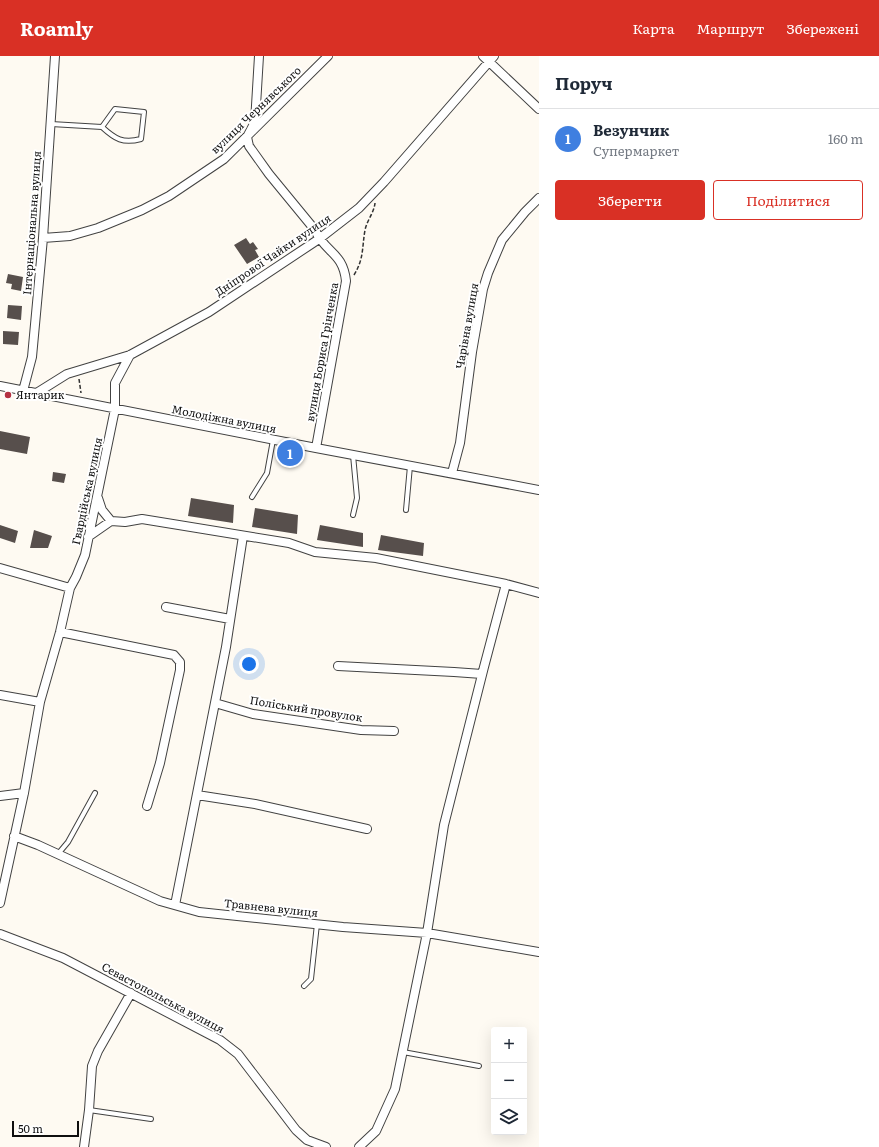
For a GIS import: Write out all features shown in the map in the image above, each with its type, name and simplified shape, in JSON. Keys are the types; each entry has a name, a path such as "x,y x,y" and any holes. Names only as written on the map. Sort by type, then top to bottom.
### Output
{"street":[{"name":"Інтернаціональна вулиця","path":"23,391 32,357 43,238 55,56"},
{"path":"247,137 255,122 259,56"},
{"name":"вулиця Чернявського","path":"43,238 70,236 98,228 142,210 169,196 224,159 328,56"},
{"path":"489,58 539,109"},
{"name":"Дніпрової Чайки вулиця","path":"35,394 67,374 130,355 209,312 319,239 359,208 436,124 489,58"},
{"name":"вулиця Бориса Грінченка","path":"247,137 249,146 269,174 315,230 319,239 337,256 342,263 345,272 346,281 316,448"},
{"name":"Чарівна вулиця","path":"452,473 460,442 472,352 483,289 488,273 502,240 525,212 539,198"},
{"name":"Гвардійська вулиця","path":"0,903 24,793 40,702 60,632 70,588 85,555 115,409 115,383 130,355"},
{"name":"Молодіжна вулиця","path":"0,386 273,440 539,490"},
{"path":"97,495 102,510 111,521"},
{"path":"88,537 111,521 125,522 142,519 289,543 315,552 376,558 506,584 539,593"},
{"path":"175,906 215,703 243,536"},
{"path":"0,568 70,588"},
{"path":"359,1147 376,1131 395,1089 427,933 444,826 506,584"},
{"path":"166,607 230,619"},
{"path":"60,632 174,655 180,662 180,670 160,764 147,806"},
{"path":"338,666 482,674"},
{"path":"0,695 40,702"},
{"name":"Поліський провулок","path":"215,703 253,714 361,730 394,731"},
{"path":"0,796 24,793"},
{"path":"197,795 255,804 367,830"},
{"name":"Травнева вулиця","path":"14,836 58,854 160,901 199,912 427,933 539,952"},
{"name":"Севастопольська вулиця","path":"0,934 62,958 220,1040 238,1054 296,1130 312,1145 326,1147"},
{"path":"84,1147 89,1110 92,1066 98,1051 131,993"}],"lane":[{"path":"50,124 102,127 113,137 131,142 141,139 144,112 115,109 102,127"},
{"path":"252,497 267,473 273,440"},
{"path":"353,455 357,498 353,515"},
{"path":"406,510 410,465"},
{"path":"58,854 68,842 95,793"},
{"path":"304,986 311,979 317,924"},
{"path":"402,1052 479,1066"},
{"path":"89,1110 151,1119"}],"path":[{"path":"352,278 360,266 365,229 374,211 377,188"},
{"path":"79,370 80,392 84,402"}],"building":[{"path":"246,238 250,244 253,242 258,249 255,250 259,257 247,264 234,245"},
{"path":"8,274 23,277 21,291 11,289 12,284 6,283"},
{"path":"8,305 22,306 21,320 7,318"},
{"path":"3,331 19,332 18,345 3,344"},
{"path":"0,431 30,437 27,454 0,449"},
{"path":"53,472 66,474 64,483 52,481"},
{"path":"191,498 234,505 233,523 188,516"},
{"path":"255,508 298,515 297,534 252,527"},
{"path":"0,525 18,531 15,543 0,538"},
{"path":"320,525 363,533 363,547 317,540"},
{"path":"34,530 52,536 48,548 30,548"},
{"path":"381,535 424,543 423,556 378,550"}],"place":[{"name":"Янтарик","path":"8,395"},
{"name":"Везунчик","path":"290,453"}]}
